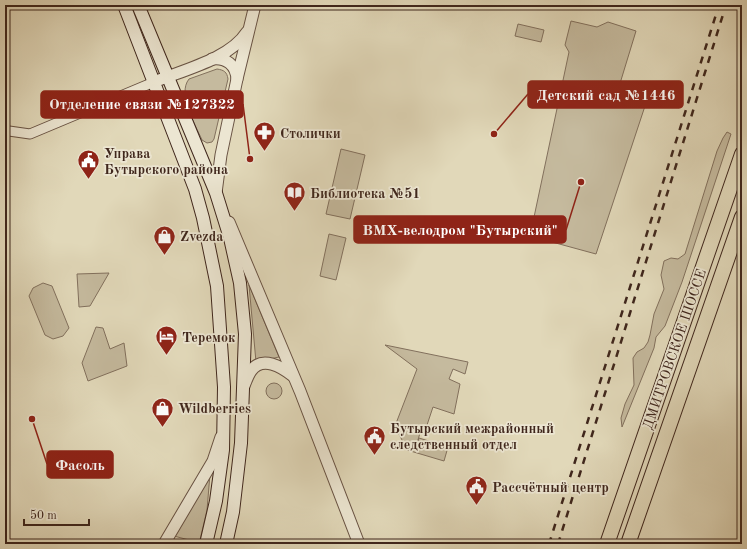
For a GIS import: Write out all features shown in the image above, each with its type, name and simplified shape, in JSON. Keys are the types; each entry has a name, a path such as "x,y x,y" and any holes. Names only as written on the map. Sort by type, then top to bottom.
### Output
{"main road":[{"path":"124,5 195,189 203,218 217,286 224,387 224,423 216,500 206,544"},
{"path":"138,5 216,193 230,238 240,283 245,334 244,388 241,443 233,512 226,544"},
{"name":"ДМИТРОВСКОЕ ШОССЕ","path":"607,544 742,154"},
{"name":"ДМИТРОВСКОЕ ШОССЕ","path":"628,544 742,217"}],"street":[{"path":"216,193 221,156 237,79 255,5"},
{"path":"5,132 9,131 30,134 212,59 233,48 250,26"},
{"path":"212,59 218,58 230,62 237,73 237,79"},
{"path":"190,174 207,169 221,156"},
{"path":"220,207 235,234 294,376 359,544"},
{"path":"244,388 251,370 264,363 279,366 294,376"},
{"path":"164,544 213,461 220,444 224,423"}],"shaded area":[{"path":"571,21 597,27 608,22 636,31 618,90 647,100 596,254 530,236 569,52 565,45"},
{"path":"518,24 544,30 541,42 515,36"},
{"path":"217,69 225,72 228,79 214,139 212,142 207,143 202,140 188,109 185,93 186,85 189,79"},
{"path":"727,132 731,134 682,282 665,326 656,337 654,348 622,427 621,418 625,404 634,385 633,358 648,342 654,314 664,289 661,275 664,261 671,258 678,259 685,254 717,151"},
{"path":"341,149 365,155 350,219 326,214"},
{"path":"329,234 346,238 336,280 320,276"},
{"path":"109,273 90,306 79,307 77,274"},
{"path":"43,283 52,286 69,328 63,336 53,339 45,335 29,296 33,288"},
{"path":"249,285 279,357 256,362"},
{"path":"96,327 103,328 110,349 124,343 127,366 88,381 82,363"},
{"path":"385,345 468,362 465,374 453,369 449,379 460,384 454,414 433,407 424,434 420,433 415,450 419,438 448,447 444,461 407,450 395,426 417,369"},
{"path":"271,383 277,383 282,388 280,397 277,399 271,399 266,394 266,388"},
{"path":"210,474 207,510 199,544 195,544 189,540 174,536"}],"railway":[{"path":"549,544 719,5"},
{"path":"558,544 726,5"}],"place":[{"name":"Детский сад №1446","path":"494,134"},
{"name":"Столички","path":"265,152"},
{"name":"Отделение связи №127322","path":"250,159"},
{"name":"Управа Бутырского района","path":"89,180"},
{"name":"BMX-велодром \"Бутырский\"","path":"581,182"},
{"name":"Библиотека №51","path":"295,212"},
{"name":"Zvezda","path":"164,256"},
{"name":"Теремок","path":"166,356"},
{"name":"Фасоль","path":"32,419"},
{"name":"Wildberries","path":"163,428"},
{"name":"Бутырский межрайонный следственный отдел","path":"374,456"},
{"name":"Рассчётный центр","path":"476,506"}]}
